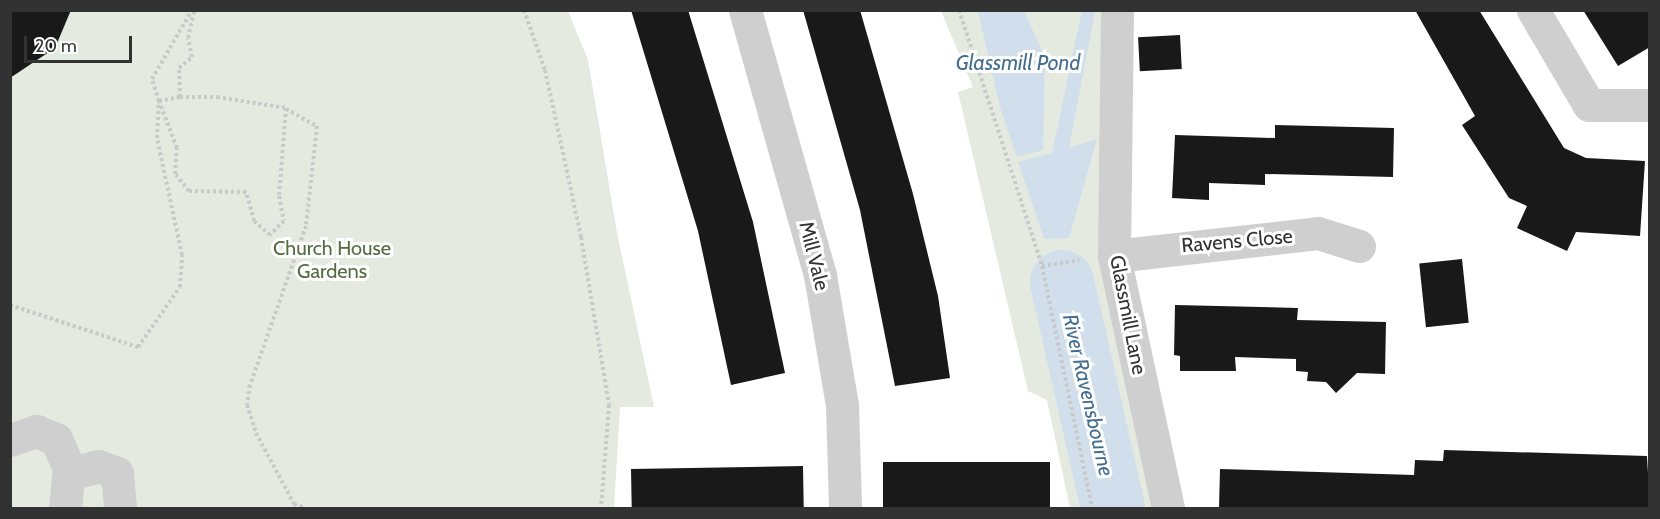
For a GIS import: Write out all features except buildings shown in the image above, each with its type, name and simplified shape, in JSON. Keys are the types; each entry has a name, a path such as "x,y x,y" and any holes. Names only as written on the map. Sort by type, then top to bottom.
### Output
{"street":[{"name":"Mill Vale","path":"745,10 820,275 842,405 845,508"},
{"name":"Glassmill Lane","path":"1117,10 1114,256 1168,508"},
{"path":"1533,10 1589,105 1650,105"},
{"name":"Ravens Close","path":"1114,256 1318,233 1359,246"},
{"path":"10,440 36,431 50,434 69,474 65,508"},
{"path":"69,474 98,466 117,473 120,508"}],"path":[{"path":"180,97 179,68 192,57 188,38 193,10"},
{"path":"193,10 152,79 177,148 175,174 189,191 246,192 254,221 270,235 284,221 279,196 286,108"},
{"path":"524,10 545,70 581,237 609,405 601,508"},
{"path":"959,10 1042,266 1092,508"},
{"path":"159,101 180,97 217,97 286,108 317,126 306,226 250,385 247,405 256,433 294,504 305,508"},
{"path":"11,306 138,347 180,287 182,255 156,138 159,101"}],"green space":[{"name":"Church House Gardens","path":"10,11 568,11 588,60 617,233 654,407 620,407 614,508 11,508"},
{"path":"941,11 1102,11 1157,508 1070,508 1047,400 1028,391 958,92 973,87"}],"water":[{"path":"1082,10 1095,11 1069,148 1097,139 1069,238 1044,239 1018,162 1052,153"},
{"name":"Glassmill Pond","path":"978,11 1024,11 1045,57 1043,150 1017,157 1001,111"}],"waterway":[{"name":"River Ravensbourne","path":"1062,282 1113,508"}]}
